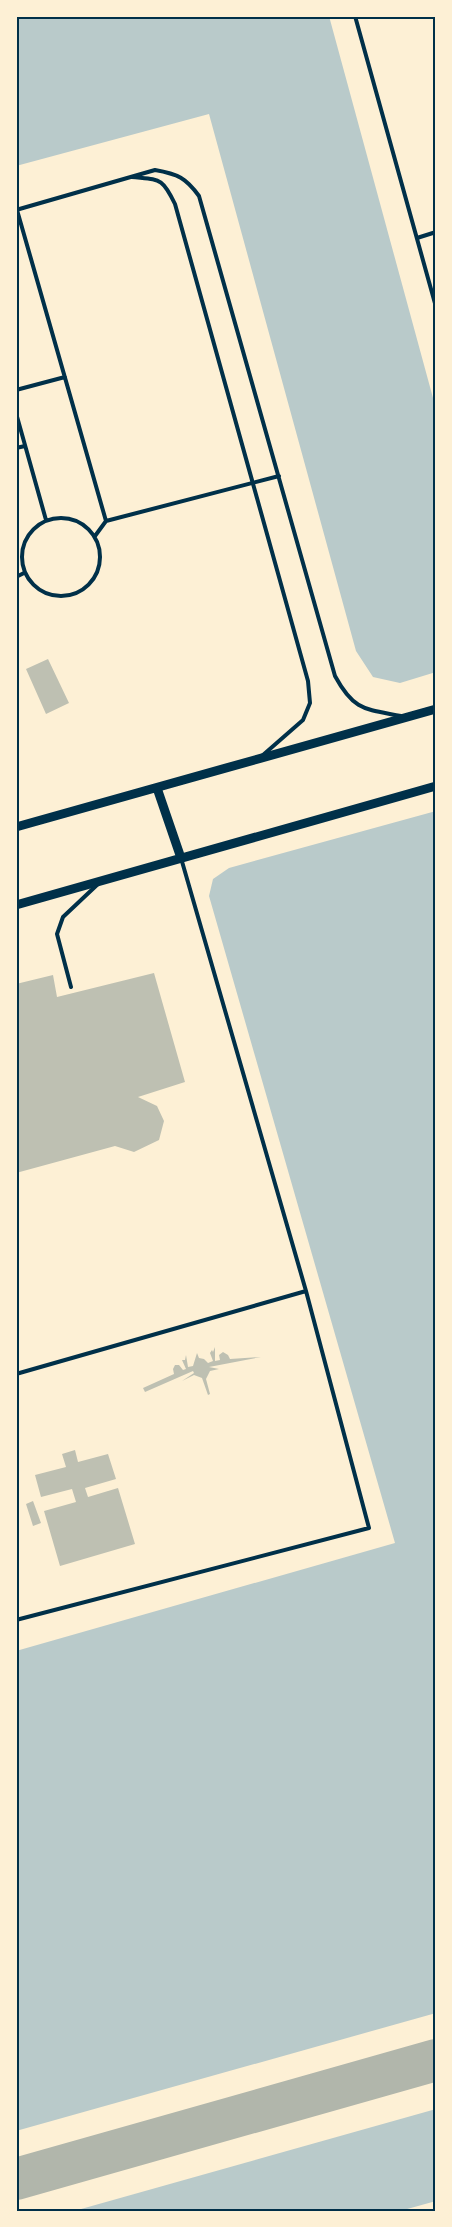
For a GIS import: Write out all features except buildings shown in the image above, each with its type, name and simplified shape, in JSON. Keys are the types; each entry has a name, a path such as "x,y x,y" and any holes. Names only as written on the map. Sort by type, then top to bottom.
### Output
{"street":[{"path":"16,827 436,709"},
{"path":"16,905 436,786"},
{"path":"157,788 181,858"}],"lane":[{"path":"355,16 436,307"},
{"path":"106,521 17,210 155,170 170,173 187,180 199,196 339,683 346,696 363,708 408,717"},
{"path":"127,177 154,180 166,185 175,204 308,681 310,703 303,720 258,759"},
{"path":"417,238 436,232"},
{"path":"16,390 65,377"},
{"path":"16,413 46,520"},
{"path":"16,448 25,446"},
{"path":"95,536 106,521 279,476"},
{"path":"60,518 73,520 86,526 95,536 100,549 101,562 97,576 89,586 77,594 65,597 52,596 41,591 31,583 24,573 21,560 25,542 35,527 46,520 60,518"},
{"path":"16,577 24,573"},
{"path":"16,1620 368,1528 306,1292 181,858"},
{"path":"71,987 57,934 63,917 100,881"},
{"path":"16,1374 306,1292"}],"shaded area":[{"path":"16,16 329,16 436,409 436,672 400,683 373,677 356,651 209,114 16,166"},
{"path":"436,811 436,2013 16,2131 16,1651 395,1543 209,896 213,879 229,868"},
{"path":"436,2109 436,2201 400,2211 74,2211"}],"taxiway":[{"path":"16,2179 436,2060"}]}
